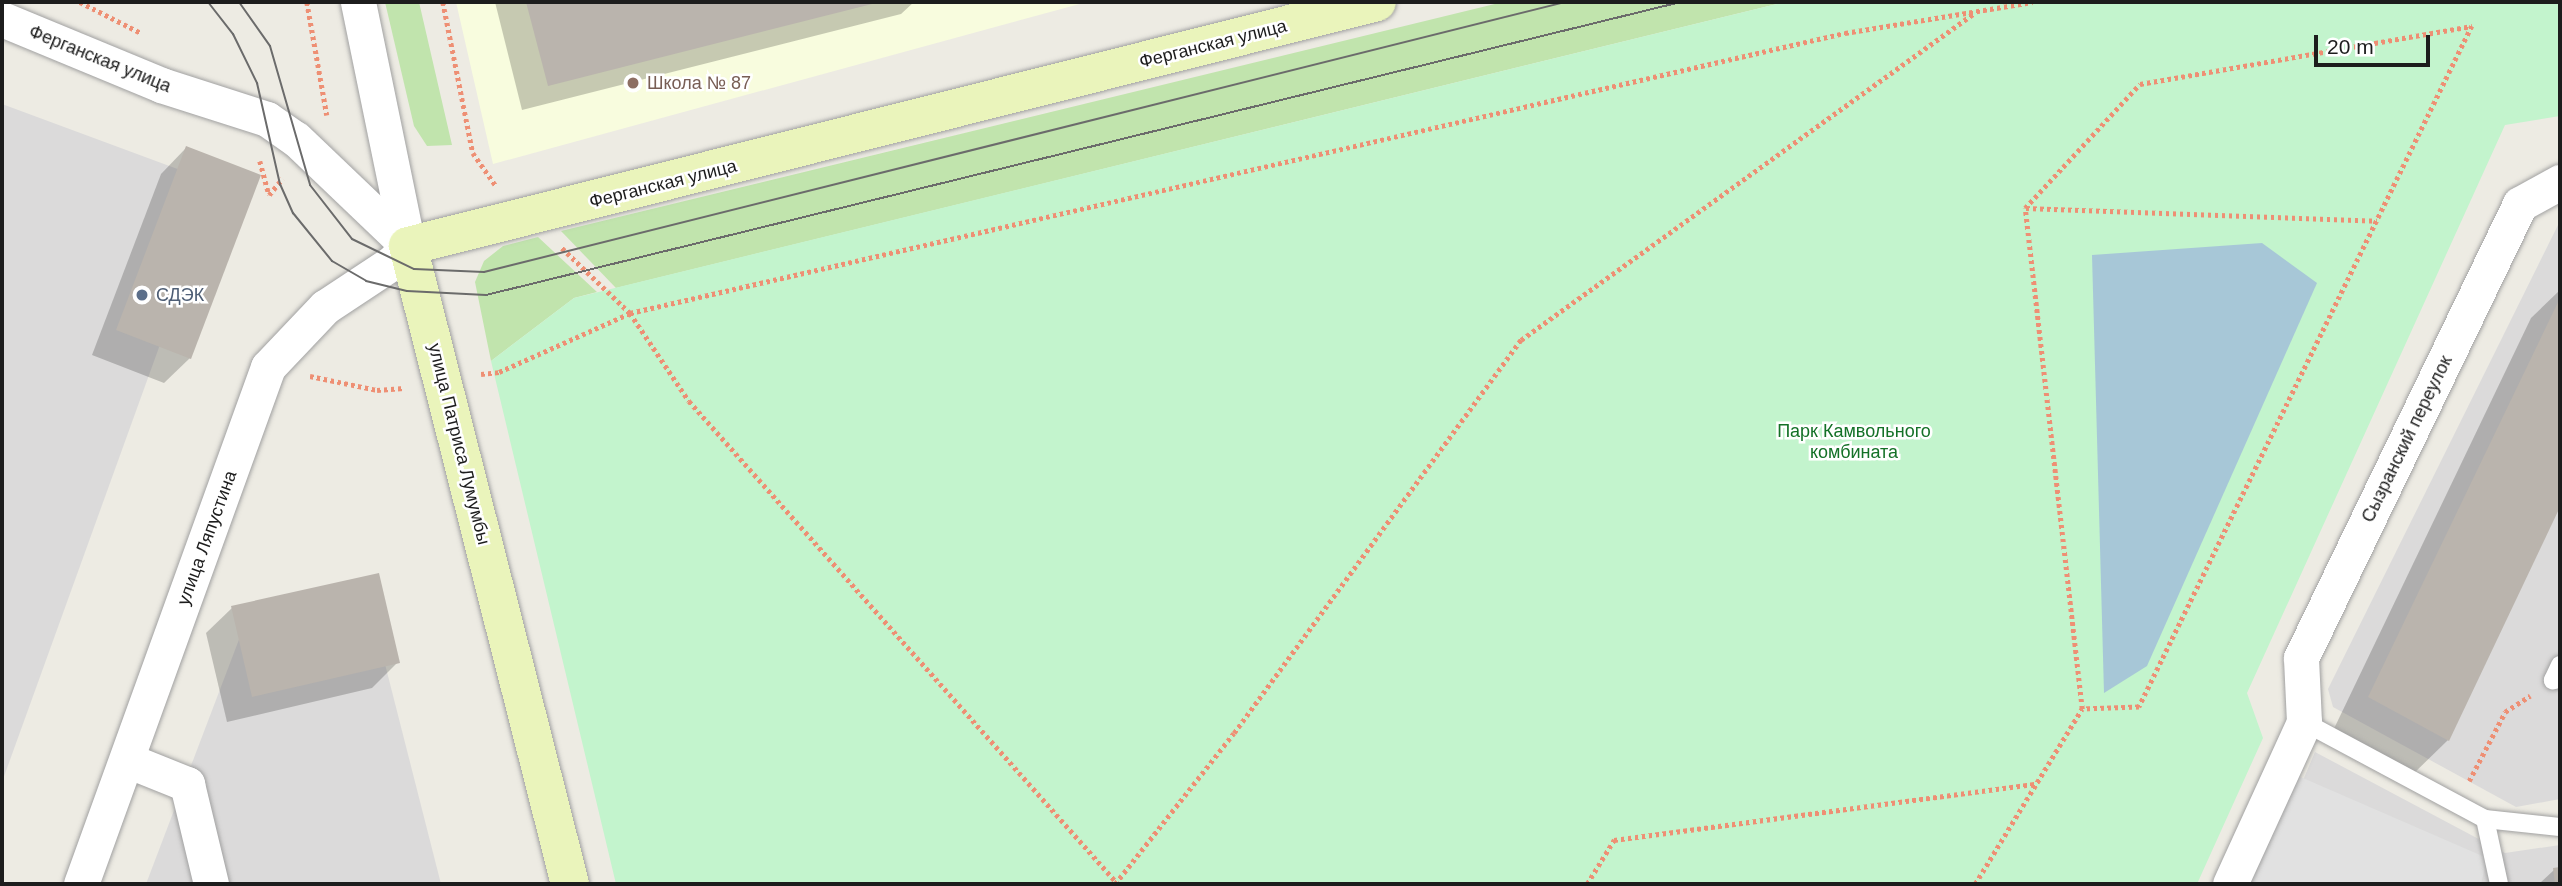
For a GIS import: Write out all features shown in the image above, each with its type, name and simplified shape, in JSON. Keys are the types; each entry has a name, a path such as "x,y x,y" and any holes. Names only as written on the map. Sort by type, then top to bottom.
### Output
{"street":[{"name":"улица Патриса Лумумбы","path":"358,2 408,246 570,884"},
{"name":"Ферганская улица","path":"2,19 161,85 267,119 296,139 408,246 530,218 1377,2"},
{"name":"Сызранский переулок","path":"2304,722 2301,658 2520,204 2560,182"},
{"name":"улица Ляпустина","path":"81,884 268,366 325,307 393,262 408,246"},
{"path":"2230,884 2304,722"},
{"path":"127,760 187,784 211,884"}],"lane":[{"path":"2304,722 2485,819 2560,827"},
{"path":"2485,819 2500,884"}],"path":[{"path":"443,2 473,153 500,193 530,218"},
{"path":"630,313 1832,36 2032,2"},
{"path":"564,250 630,313 689,401 1117,884 1234,733 1521,340 1973,14"},
{"path":"1975,884 2082,709 2025,208 2140,84 2472,26 2139,707 2082,709"},
{"path":"2025,208 2376,221"},
{"path":"2457,804 2505,712 2558,675"},
{"path":"1587,884 1614,840 2036,784"}],"shaded area":[{"name":"Школа № 87","path":"456,2 1087,2 493,164"},
{"path":"2,104 218,184 2,782"},
{"path":"2560,221 2560,799 2516,807 2333,707 2328,689"},
{"path":"373,617 441,884 146,884 243,629"},
{"path":"2315,752 2505,853 2560,845 2560,884 2259,884"},
{"path":"2296,775 2487,858 2481,884 2244,884"}],"green space":[{"path":"385,2 419,2 452,145 427,146 414,126"},
{"path":"1503,2 1785,2 616,288 561,231"},
{"name":"Парк Камвольного комбината","path":"1785,2 2560,2 2560,116 2505,125 2247,693 2263,738 2197,884 616,884 491,361 574,298"},
{"path":"538,237 597,292 574,298 491,361 475,282 484,261 503,246"}],"water":[{"path":"2262,243 2317,283 2147,666 2104,693 2092,255"}],"building":[{"path":"526,2 876,2 876,3 548,86"},
{"path":"186,146 261,175 191,359 116,330"},
{"path":"2560,298 2560,507 2449,741 2368,697"},
{"path":"379,573 400,663 252,697 231,606"},
{"path":"2560,867 2560,884 2555,884 2553,868"}],"tram line":[{"path":"208,2 233,34 257,83 280,184 293,213 332,261 366,281 407,291 486,295 1681,2"},
{"path":"239,2 270,46 310,185 352,239 414,269 484,272 1565,2"}],"place":[{"name":"Школа № 87","path":"633,83"},
{"name":"СДЭК","path":"142,295"}]}
